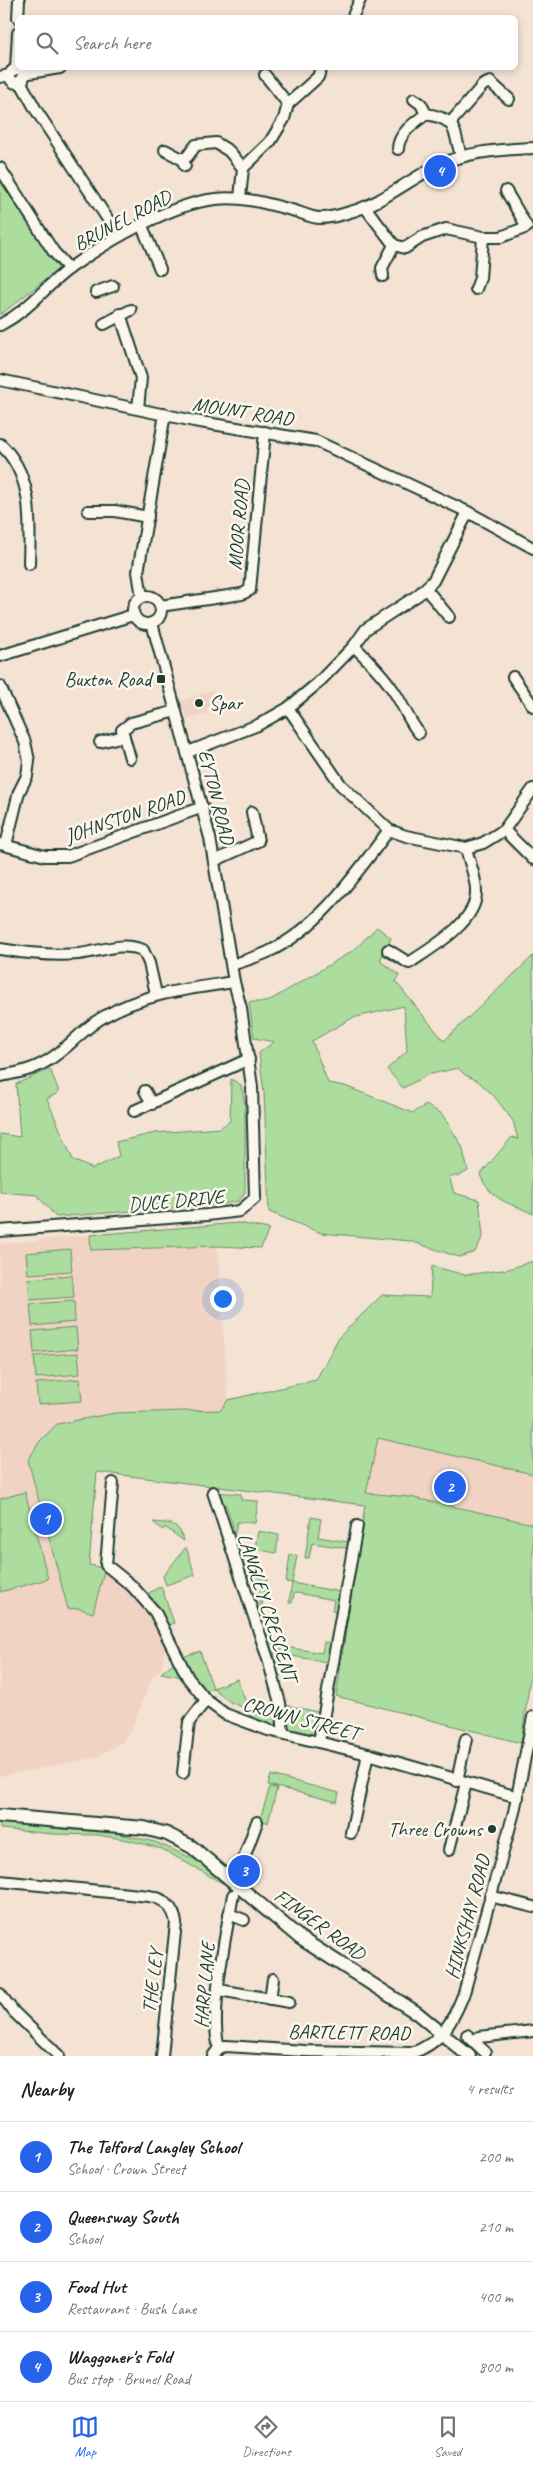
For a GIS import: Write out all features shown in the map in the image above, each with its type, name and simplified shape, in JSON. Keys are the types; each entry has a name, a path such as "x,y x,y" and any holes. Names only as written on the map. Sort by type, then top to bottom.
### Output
{"main road":[{"name":"FINGER ROAD","path":"0,1816 144,1828 166,1834 192,1847 300,1938 418,2013 469,2056"}],"street":[{"path":"18,15 19,0"},
{"path":"353,15 360,0"},
{"path":"47,70 14,75 107,218"},
{"path":"240,198 243,168 270,142 284,119 288,104 318,77 320,70"},
{"path":"265,75 288,104"},
{"path":"451,122 482,85 490,82 509,99"},
{"path":"414,99 421,104 426,114"},
{"path":"398,149 398,143 411,125 426,114 444,117 451,122 461,156"},
{"path":"165,150 184,163 196,145 216,142 229,152 243,168"},
{"name":"BRUNEL ROAD","path":"0,325 21,314 69,269 142,226 192,204 215,199 240,198 319,218 349,213 365,207 434,167 461,156 492,151 533,148"},
{"path":"0,168 54,251 69,269"},
{"path":"365,207 394,245 405,248 422,237 446,228 483,237 501,237 526,226 506,191"},
{"path":"142,226 160,269"},
{"path":"476,289 480,278 483,237"},
{"path":"383,276 382,268 394,245"},
{"path":"96,292 113,286"},
{"path":"104,324 120,314 131,310"},
{"path":"120,314 141,378 138,409"},
{"name":"MOUNT ROAD","path":"0,380 138,409 316,441 468,512 533,548"},
{"path":"142,597 138,572 164,414"},
{"name":"MOOR ROAD","path":"160,606 242,594 250,590 265,432"},
{"path":"0,444 13,462 28,494 30,511 29,564"},
{"path":"88,511 115,511 148,517"},
{"path":"188,752 251,728 288,708 318,683 354,646 366,629 426,589 433,581 468,512"},
{"path":"426,589 449,617"},
{"path":"133,615 142,623 152,623 159,617 160,606 153,598 142,597"},
{"path":"133,615 134,605 142,597"},
{"path":"0,656 133,615"},
{"name":"EYTON ROAD","path":"152,623 203,807 234,982 247,1043"},
{"path":"354,646 389,684 419,733"},
{"path":"512,676 533,706"},
{"path":"0,686 25,742 29,760 27,776 19,792 3,845"},
{"path":"288,708 341,785 389,830 432,843 466,848 483,842 504,830 533,789"},
{"path":"130,758 122,730 131,723 176,711"},
{"path":"100,742 124,736"},
{"name":"JOHNSTON ROAD","path":"3,845 45,856 68,856 203,807"},
{"path":"214,861 258,841 252,812"},
{"path":"232,965 269,952 311,923 339,896 389,830"},
{"path":"504,830 533,859"},
{"path":"388,950 409,963 436,946 469,916 476,894 466,848"},
{"path":"0,949 16,952 78,954 119,946 132,946 143,950 149,963 156,994"},
{"path":"0,1076 26,1071 43,1064 103,1017 156,994 234,982"},
{"name":"DUCE DRIVE","path":"0,1231 240,1211 255,1198 254,1117 247,1043"},
{"path":"134,1112 249,1060"},
{"path":"145,1091 152,1104"},
{"name":"CROWN STREET","path":"113,1483 106,1565 132,1586 155,1612 188,1678 206,1700 239,1721 368,1754 518,1797"},
{"name":"LANGLEY CRESCENT","path":"213,1492 268,1659 280,1703 284,1734"},
{"path":"319,1742 357,1526"},
{"path":"183,1773 189,1722 206,1700"},
{"name":"HINKSHAY ROAD","path":"444,2034 456,2013 464,1993 518,1797 533,1717"},
{"path":"449,1850 461,1782 466,1739"},
{"path":"351,1833 368,1754"},
{"path":"235,1882 257,1822"},
{"name":"THE LEY","path":"0,1881 152,1896 164,1902 172,1910 176,1921 162,2056"},
{"name":"HARP LANE","path":"216,2052 215,2034 219,1990 233,1895"},
{"path":"490,1896 533,1907"},
{"path":"229,1914 244,1920"},
{"path":"270,1999 273,1979"},
{"path":"219,1990 289,2002"},
{"path":"0,1994 14,2012 59,2056"},
{"path":"485,2052 471,2038 533,2031"},
{"name":"BARTLETT ROAD","path":"216,2052 226,2046 305,2053 412,2054 426,2049 444,2034"}],"shaded area":[{"path":"213,690 219,706 207,707 209,713 187,719 182,701"},
{"path":"90,1235 91,1250 217,1246 228,1400 221,1410 115,1413 89,1419 97,1472 89,1565 105,1568 141,1601 155,1622 165,1647 162,1668 152,1677 133,1726 121,1743 96,1757 0,1776 0,1244"},
{"path":"378,1438 533,1474 533,1524 410,1497 365,1493"}],"green space":[{"path":"0,181 59,269 0,315"},
{"path":"377,927 391,938 380,961 400,975 395,981 444,1041 533,956 533,1214 509,1204 496,1196 490,1191 480,1175 512,1137 518,1139 513,1121 494,1096 478,1081 465,1075 458,1068 427,1075 403,1088 387,1069 407,1051 404,1006 352,1018 312,1041 328,1083 345,1086 413,1113 426,1105 442,1114 462,1146 468,1171 459,1176 449,1176 454,1193 479,1200 483,1236 475,1252 459,1257 410,1241 321,1233 269,1212 264,1093 259,1053 274,1042 254,1038 249,1002 267,1002 354,950"},
{"path":"50,1069 58,1093 47,1099 73,1160 93,1169 119,1156 116,1142 155,1133 220,1128 230,1121 231,1079 241,1085 245,1103 245,1192 239,1201 223,1204 56,1217 37,1195 0,1192 0,1134 20,1137 16,1084"},
{"path":"238,1223 269,1229 261,1248 217,1246 91,1250 90,1235"},
{"path":"70,1249 72,1271 28,1274 26,1253"},
{"path":"533,1261 533,1474 378,1438 366,1493 410,1497 533,1524 533,1657 521,1743 336,1696 365,1505 97,1472 89,1565 105,1568 93,1613 78,1608 68,1609 28,1460 40,1441 57,1424 115,1413 221,1410 228,1400 316,1380 339,1337 382,1295 430,1297 432,1266 465,1275 509,1269"},
{"path":"72,1275 74,1297 30,1300 28,1279"},
{"path":"74,1301 75,1322 32,1326 30,1304"},
{"path":"76,1327 78,1349 34,1353 32,1331"},
{"path":"78,1353 80,1374 36,1378 34,1356"},
{"path":"80,1379 82,1401 38,1404 36,1383"},
{"path":"25,1492 48,1579 0,1592 0,1499"},
{"path":"213,1492 241,1494 241,1500 258,1501 255,1523 237,1522 232,1549 247,1555 246,1575 267,1579 259,1620 251,1608 260,1604 252,1578 242,1581 225,1529 233,1526 226,1505 218,1507"},
{"path":"311,1517 321,1519 318,1537 354,1543 353,1549 312,1543 309,1558 305,1558"},
{"path":"153,1522 173,1525 179,1530 184,1541 165,1527 163,1530"},
{"path":"258,1531 279,1535 276,1553 255,1549"},
{"path":"186,1547 195,1575 166,1585 163,1576"},
{"path":"290,1555 297,1556 292,1583 286,1582"},
{"path":"292,1583 346,1593 342,1612 332,1610 334,1600 297,1593 294,1594 292,1603 289,1603"},
{"path":"161,1586 174,1623 163,1627 142,1597"},
{"path":"264,1635 274,1637 275,1658 278,1663 277,1674 281,1675 279,1686"},
{"path":"283,1635 286,1636 285,1647 322,1653 324,1642 336,1644 333,1663 280,1654"},
{"path":"200,1651 213,1688 206,1691 191,1673 182,1657"},
{"path":"178,1659 188,1678 161,1673"},
{"path":"237,1679 249,1710 230,1702 213,1688"},
{"path":"276,1703 323,1713 319,1742 283,1733 281,1726 253,1719 250,1713"},
{"path":"271,1775 339,1793 337,1802 268,1785"},
{"path":"270,1787 277,1788 268,1823 260,1819"},
{"path":"0,1821 61,1829 111,1832 155,1842 203,1863 231,1885 222,1883 162,1849 128,1840 98,1835 53,1834 0,1829"}],"place":[{"name":"Waggoner's Fold","path":"440,171"},
{"name":"Buxton Road","path":"161,679"},
{"name":"Spar","path":"199,703"},
{"name":"Queensway South","path":"450,1487"},
{"name":"The Telford Langley School","path":"46,1519"},
{"name":"Three Crowns","path":"492,1829"},
{"name":"Food Hut","path":"244,1871"}]}
